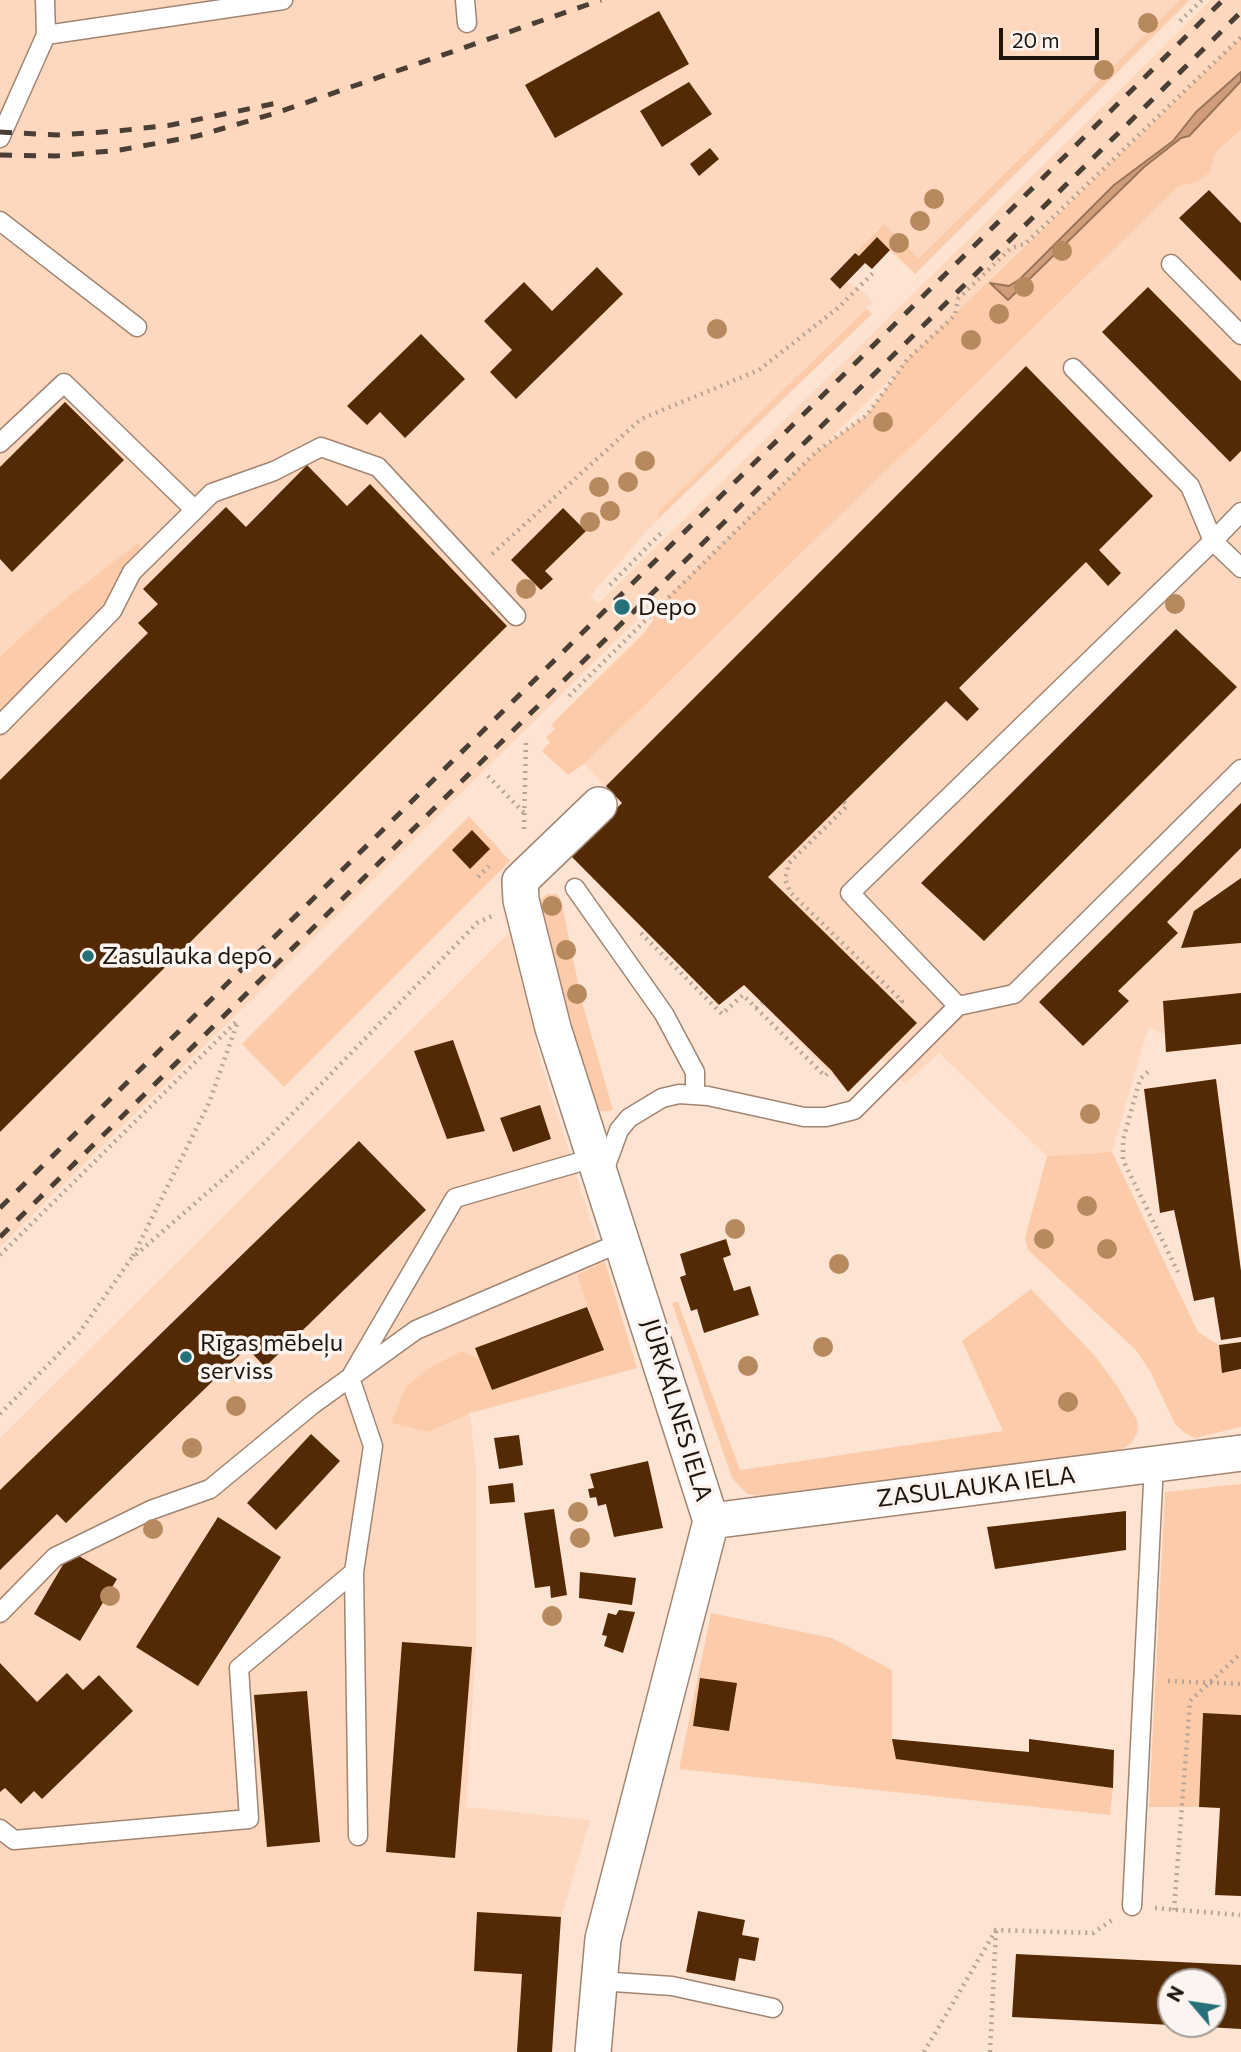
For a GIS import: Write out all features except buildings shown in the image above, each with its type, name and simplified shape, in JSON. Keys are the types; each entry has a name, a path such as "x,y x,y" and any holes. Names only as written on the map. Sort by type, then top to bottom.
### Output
{"street":[{"path":"521,900 520,881 599,805"},
{"name":"JŪRKALNES IELA","path":"521,900 553,1028 600,1166 712,1521 603,1939 593,2052"},
{"name":"ZASULAUKA IELA","path":"712,1521 1241,1453"}],"lane":[{"path":"0,138 46,35 45,0"},
{"path":"46,35 283,0"},
{"path":"465,0 467,23"},
{"path":"0,221 137,327"},
{"path":"1171,264 1241,335"},
{"path":"1073,368 1190,486 1213,541 1241,568"},
{"path":"0,443 64,383 195,510"},
{"path":"0,725 112,611 132,572 212,493 274,471 321,447 377,467 516,616"},
{"path":"958,1006 850,893 1241,512"},
{"path":"358,1836 354,1572 373,1446 350,1378 455,1198 600,1166 619,1130 629,1118 662,1098 679,1094 804,1117 826,1117 854,1110 958,1006 1014,994 1241,769"},
{"path":"576,888 664,1014 695,1072 695,1095"},
{"path":"0,1613 55,1557 151,1510 210,1489 350,1378 416,1330 624,1241"},
{"path":"1132,1906 1154,1464"},
{"path":"0,1829 14,1840 248,1819 239,1668 354,1572"},
{"path":"599,1981 672,1986 773,2008"}],"path":[{"path":"1180,21 1202,0"},
{"path":"569,696 798,469 828,441 854,428 867,415 902,366 956,315 958,299 1011,248 1025,244 1241,37"},
{"path":"475,570 641,419 759,370 839,307 874,272"},
{"path":"610,585 663,530"},
{"path":"488,776 525,814 526,739"},
{"path":"525,815 555,847"},
{"path":"131,1259 262,1145 477,923 521,900"},
{"path":"639,931 722,1014 743,995 825,1076 831,1070"},
{"path":"756,1008 762,1003"},
{"path":"0,1255 239,1019 209,1103 131,1259 79,1333 0,1415"},
{"path":"1148,1072 1140,1079 1124,1140 1123,1160 1178,1272"},
{"path":"1174,1910 1190,1701 1241,1653"},
{"path":"1143,1680 1241,1684"},
{"path":"996,1930 1093,1933 1132,1906 1240,1916"},
{"path":"924,2052 996,1930"},
{"path":"990,2052 996,1930"}],"shaded area":[{"path":"0,0 1180,0 919,258 883,224 830,279 840,289 847,282 860,289 873,302 660,510 656,521 590,596 599,603 1211,0 1241,0 1241,37 1025,244 766,503 651,613 647,610 0,1247"},
{"path":"1180,0 1190,0 915,274 877,237 859,256 855,253 884,224 919,258"},
{"path":"1241,37 1241,130 1216,152 1210,172 1198,182 1180,185 584,764 568,775 542,751 550,742 546,737 555,729 551,725 643,634 653,620 651,613 816,452 867,415 907,360"},
{"path":"1241,72 1241,81 1189,136 1181,138 1144,167 1008,300 990,283 1009,286 1020,279 1114,185 1173,141 1196,112"},
{"path":"1241,130 1241,1044 1165,1053 1165,1034 1148,1028 1112,1152 1047,1156 939,1053 905,1084 881,1059 848,1092 744,985 719,1005 570,855 621,803 584,764 1158,203 1180,184 1198,182 1210,172 1216,152"},
{"path":"867,308 872,314 656,521 660,510"},
{"path":"139,542 141,554 117,578 104,608 0,709 0,657 44,616"},
{"path":"469,816 510,861 284,1087 242,1044"},
{"path":"547,894 557,894 561,900 582,1002 613,1110 602,1112 595,1108 559,987 542,916 540,900"},
{"path":"509,933 542,1066 637,1368 470,1413 476,1471 476,1644 466,1807 590,1820 561,1917 552,2052 0,2052 0,1438"},
{"path":"1112,1152 1198,1332 1219,1345 1222,1373 1241,1370 1241,1427 1195,1438 1185,1433 1175,1424 1150,1371 1136,1350 1028,1250 1025,1238 1047,1156"},
{"path":"605,1262 637,1368 470,1413 429,1432 391,1423 406,1387 429,1368 462,1351 479,1359 492,1390 603,1350 577,1275"},
{"path":"1031,1289 1095,1356 1118,1387 1137,1420 1138,1431 1132,1443 1121,1450 767,1497 747,1494 732,1478 672,1303 678,1302 740,1470 1003,1431 962,1341"},
{"path":"1241,1484 1241,1715 1203,1713 1199,1807 1149,1807 1165,1492"},
{"path":"711,1613 832,1638 892,1670 892,1738 897,1759 1113,1788 1110,1815 679,1769"}],"railway":[{"path":"0,155 56,156 120,150 197,136 276,113 601,0"},
{"path":"0,1208 1223,0"},
{"path":"0,1237 1241,12"},
{"path":"0,132 57,135 117,131 171,125 282,102"}],"place":[{"name":"Depo","path":"622,607"},
{"name":"Zasulauka depo","path":"88,956"},
{"name":"Rīgas mēbeļu serviss","path":"186,1357"}]}
